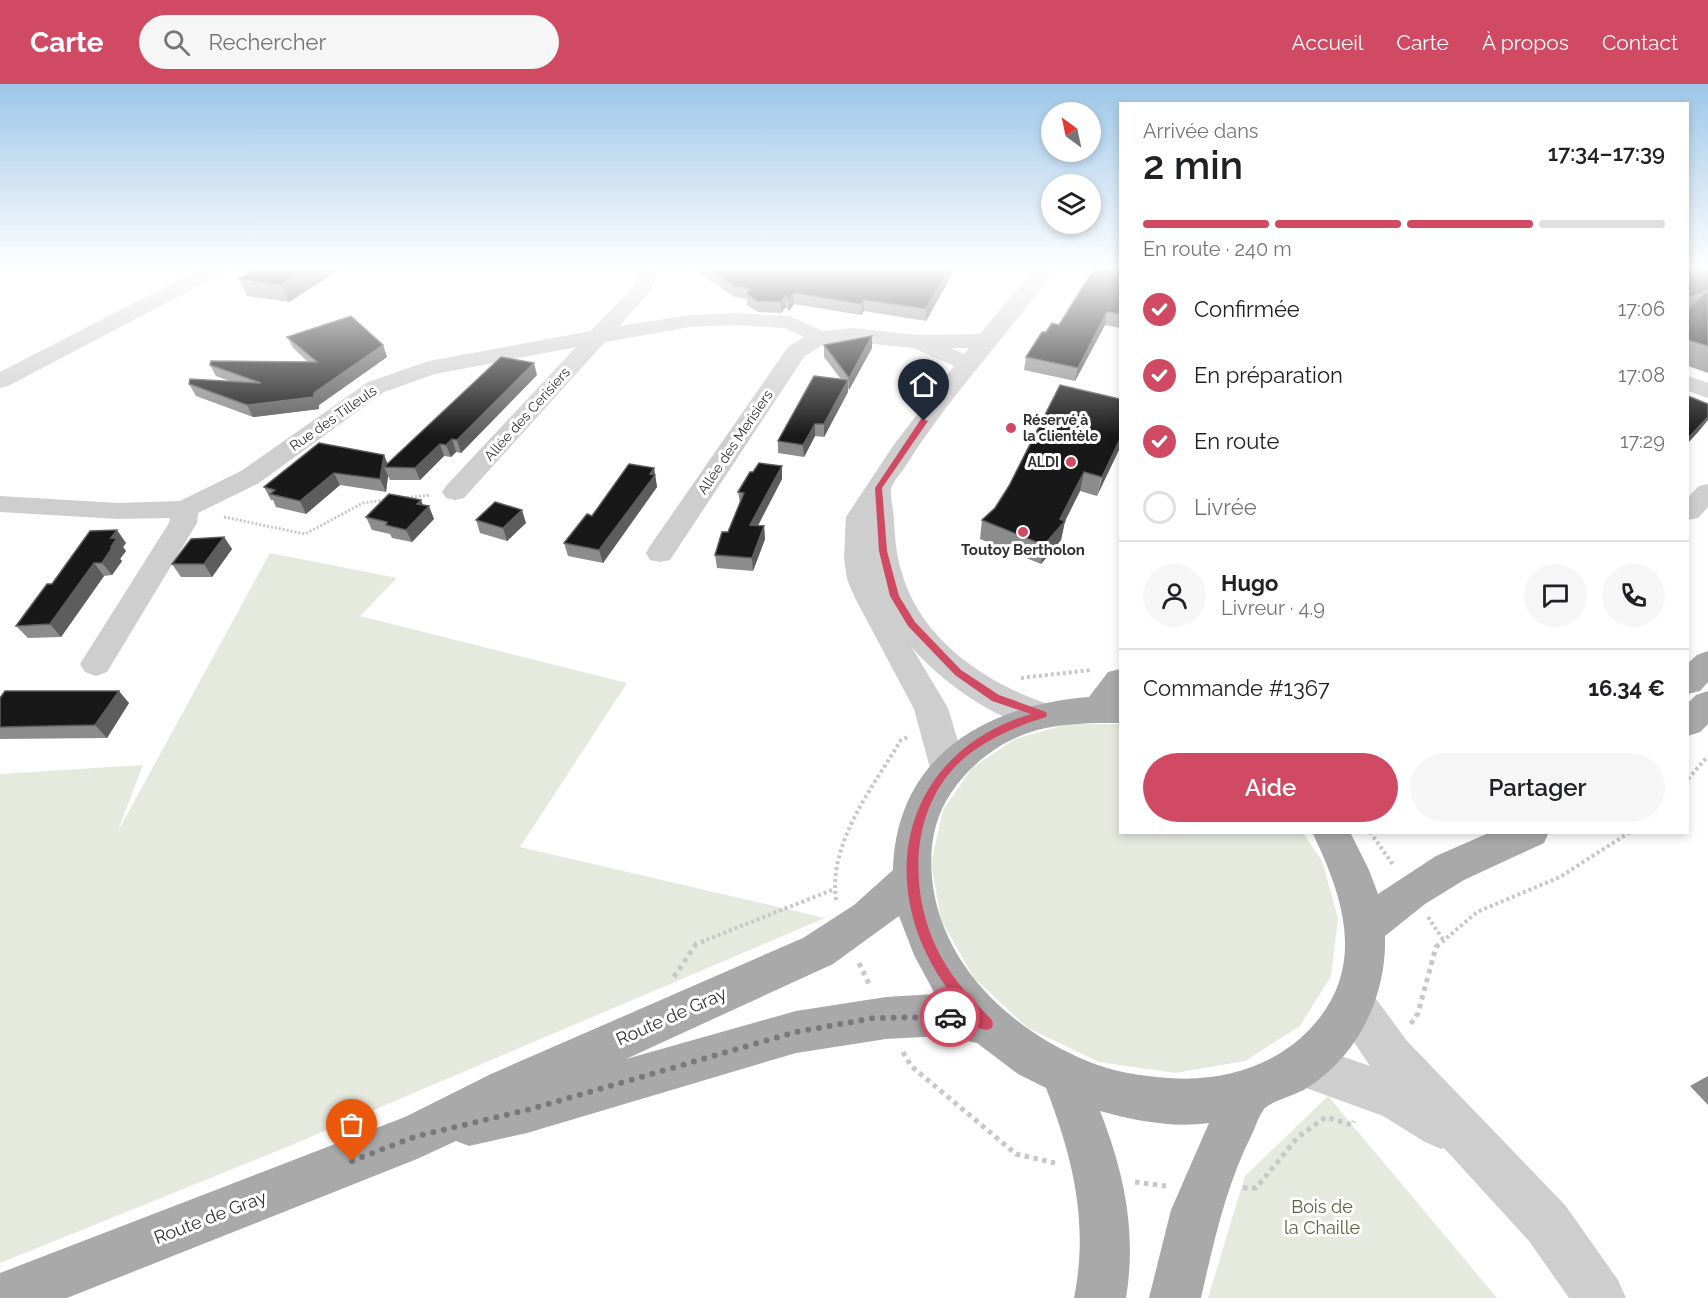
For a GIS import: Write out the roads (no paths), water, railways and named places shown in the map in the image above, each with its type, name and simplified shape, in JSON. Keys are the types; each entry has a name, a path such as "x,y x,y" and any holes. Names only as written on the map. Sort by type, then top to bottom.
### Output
{"main road":[{"path":"1689,681 1708,663"},
{"path":"1109,676 1110,709 1042,715 997,731 970,747 936,783 920,817 911,856 911,877 917,910 932,952 965,1001 987,1024 1027,1055 1063,1075 1100,1089 1139,1098 1177,1102 1214,1100 1249,1092 1278,1081 1303,1065 1324,1047 1341,1027 1353,1003 1361,979 1365,954 1365,928 1353,876 1331,834"},
{"path":"1689,722 1708,704"},
{"path":"1365,928 1411,892 1450,868 1526,834"},
{"name":"Route de Gray","path":"2,1298 417,1136 507,1090 818,951 895,898 911,877"},
{"name":"Route de Gray","path":"417,1136 527,1110 796,1032 886,1017 941,1015 987,1024"},
{"path":"1063,1075 1078,1112 1105,1212 1104,1283 1100,1298"},
{"path":"1175,1298 1196,1210 1230,1128 1249,1092"}],"street":[{"path":"0,381 111,324"},
{"name":"Allée des Cerisiers","path":"455,492 610,324"},
{"name":"Rue des Tilleuls","path":"0,504 118,511 185,509 250,477 376,387 399,377 440,366 674,324"},
{"name":"Rue des Tilleuls","path":"787,324 798,325 818,338"},
{"path":"948,768 931,708 907,668 862,579 858,558 860,517 902,451 999,324"},
{"path":"818,338 853,335 917,342 985,341"},
{"name":"Allée des Merisiers","path":"660,554 796,352 818,338"},
{"path":"917,342 967,363"},
{"path":"1689,383 1708,392"},
{"path":"879,488 883,551 895,596 911,624 958,672 988,694 1042,715"},
{"path":"1689,511 1708,492"},
{"path":"96,664 183,523 185,509"},
{"path":"1353,1003 1382,1073 1399,1100 1474,1146 1548,1224 1600,1298"},
{"path":"1303,1065 1382,1073"}],"place":[{"name":"Réservé à la clientèle","path":"1011,428"},
{"name":"ALDI","path":"1071,462"},
{"name":"Toutoy Bertholon","path":"1023,532"}],"park label":[{"name":"Bois de la Chaille","path":"1322,1216"}]}
